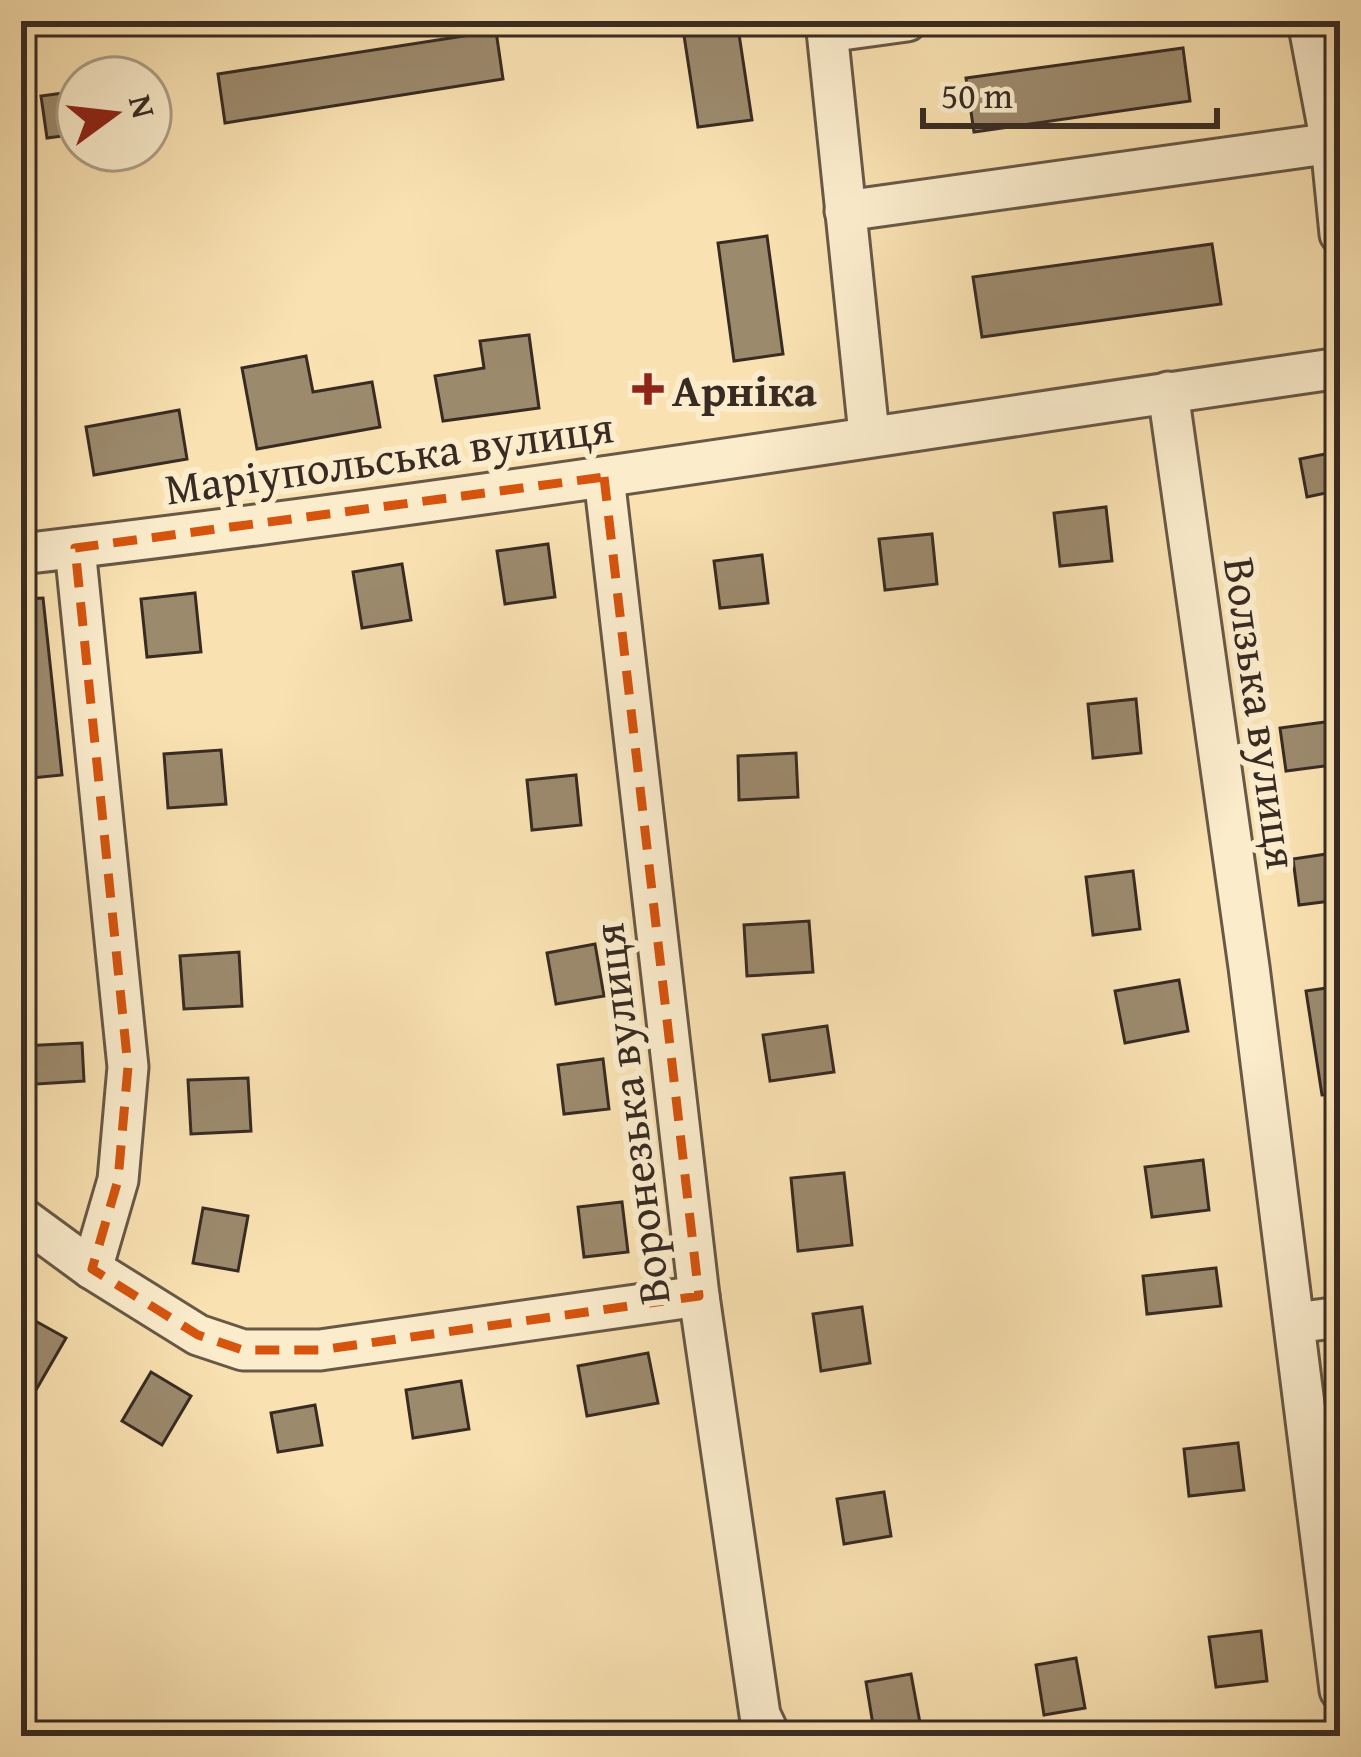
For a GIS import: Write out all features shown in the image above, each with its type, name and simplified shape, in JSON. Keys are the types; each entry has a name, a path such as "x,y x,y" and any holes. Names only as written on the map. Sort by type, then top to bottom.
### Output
{"street":[{"path":"869,434 826,27 907,21"},
{"path":"1307,21 1335,143 1340,233"},
{"path":"845,211 1335,143"},
{"name":"Маріупольська вулиця","path":"21,554 604,477 869,434 1340,368"},
{"name":"Волзька вулиця","path":"1168,392 1295,1323 1340,1690"},
{"name":"Воронезька вулиця","path":"604,477 699,1296 760,1715 770,1736"},
{"path":"75,548 128,1067 118,1180 92,1269"},
{"path":"21,1217 92,1269 198,1335 243,1350 320,1350 699,1296"},
{"path":"1295,1323 1340,1317"}],"highlighted area":[{"path":"604,477 699,1296 320,1350 243,1350 198,1335 92,1269 118,1180 128,1067 75,548"}],"building":[{"path":"737,21 752,120 698,127 683,29"},
{"path":"496,31 503,79 225,123 218,74"},
{"path":"1183,48 1190,101 974,132 966,78"},
{"path":"54,94 54,137 47,138 41,96"},
{"path":"767,236 783,354 734,361 718,243"},
{"path":"1212,244 1221,304 982,337 973,277"},
{"path":"529,335 539,408 443,421 435,376 484,368 480,341"},
{"path":"306,356 313,392 372,382 380,427 257,449 242,368"},
{"path":"179,410 187,459 94,475 86,427"},
{"path":"1340,451 1340,490 1307,497 1300,459"},
{"path":"1106,507 1112,561 1060,566 1054,513"},
{"path":"932,534 937,584 885,590 879,539"},
{"path":"548,544 555,597 505,604 497,551"},
{"path":"762,555 768,603 720,608 714,561"},
{"path":"402,564 411,620 362,628 353,572"},
{"path":"195,593 201,652 147,657 141,599"},
{"path":"43,598 62,775 21,779 21,599"},
{"path":"1136,699 1141,753 1093,758 1088,704"},
{"path":"1340,720 1340,764 1286,771 1280,728"},
{"path":"221,750 226,804 168,808 164,754"},
{"path":"796,753 798,797 739,800 738,756"},
{"path":"576,775 581,825 532,830 527,780"},
{"path":"1333,853 1339,900 1299,905 1293,859"},
{"path":"1133,871 1140,929 1093,935 1086,877"},
{"path":"809,921 813,972 747,976 744,925"},
{"path":"595,944 604,996 556,1004 547,953"},
{"path":"239,952 242,1006 184,1009 180,956"},
{"path":"1179,980 1188,1031 1125,1043 1115,991"},
{"path":"1340,986 1340,1094 1322,1095 1306,991"},
{"path":"827,1026 834,1072 770,1081 763,1035"},
{"path":"82,1043 84,1081 21,1085 21,1046"},
{"path":"603,1059 609,1109 564,1114 558,1065"},
{"path":"248,1078 251,1131 191,1134 188,1080"},
{"path":"1203,1160 1209,1210 1152,1217 1145,1167"},
{"path":"844,1173 852,1245 798,1251 791,1178"},
{"path":"622,1202 628,1252 584,1257 578,1207"},
{"path":"203,1208 248,1216 238,1271 193,1263"},
{"path":"1216,1268 1221,1306 1147,1314 1143,1276"},
{"path":"862,1307 870,1363 821,1371 813,1314"},
{"path":"21,1313 66,1338 21,1416"},
{"path":"648,1353 658,1403 587,1416 578,1366"},
{"path":"151,1372 191,1396 162,1445 122,1421"},
{"path":"461,1381 469,1429 413,1438 406,1390"},
{"path":"315,1405 322,1445 278,1452 271,1413"},
{"path":"1238,1443 1244,1490 1189,1496 1184,1449"},
{"path":"884,1492 891,1536 844,1544 837,1499"},
{"path":"1261,1631 1267,1681 1216,1687 1209,1637"},
{"path":"1076,1658 1085,1708 1044,1715 1036,1665"},
{"path":"911,1674 920,1723 874,1731 866,1682"}],"place":[{"name":"Арніка","path":"648,389"}]}
